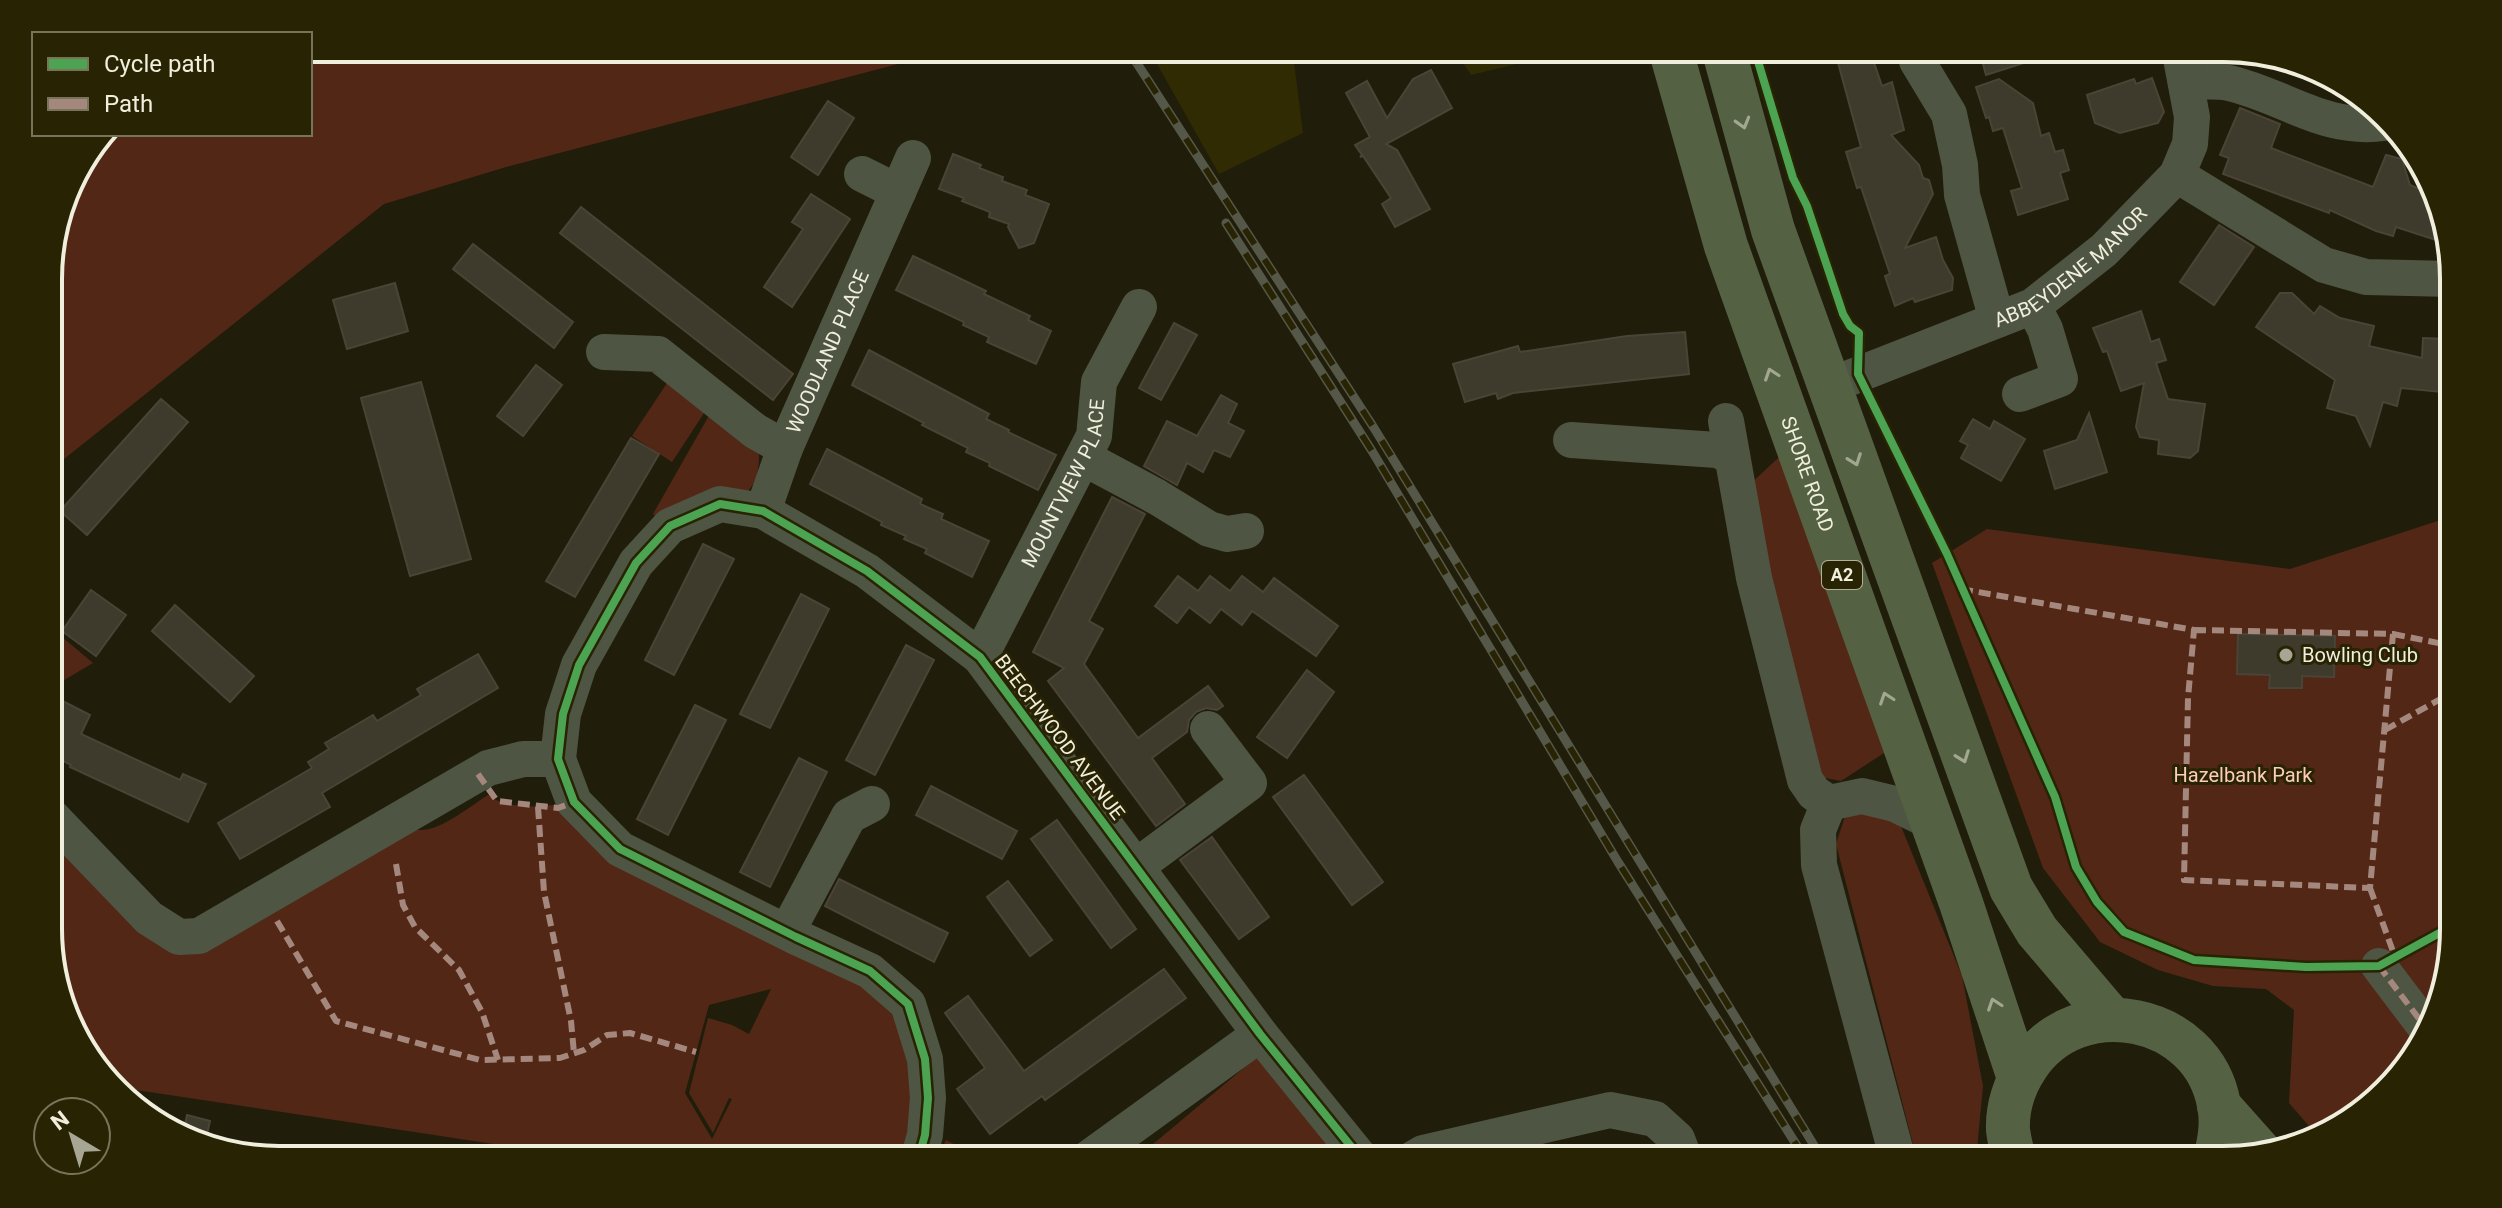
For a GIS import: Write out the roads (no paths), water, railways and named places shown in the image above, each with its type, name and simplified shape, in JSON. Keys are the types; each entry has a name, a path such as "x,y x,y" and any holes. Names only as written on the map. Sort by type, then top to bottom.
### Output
{"highway":[{"name":"SHORE ROAD","path":"1674,62 1726,246 1932,822 2019,1078"},
{"name":"A2","path":"1727,62 1773,230 2011,888 2037,931 2111,1018"},
{"path":"2011,1146 2008,1130 2010,1103 2019,1078 2035,1054 2057,1035 2083,1023 2111,1018 2146,1023 2177,1038 2202,1063 2213,1084 2219,1106 2218,1146"},
{"path":"2219,1106 2253,1144"}],"street":[{"path":"1918,62 1949,114 1960,165 1962,195 1997,320"},
{"path":"2183,65 2340,124 2375,123"},
{"name":"ABBEYDENE MANOR","path":"1829,386 2033,306 2104,250 2177,175 2190,144 2192,117 2183,65"},
{"name":"WOODLAND PLACE","path":"763,511 785,448 913,158"},
{"path":"862,174 898,192"},
{"path":"2177,175 2324,265 2366,277 2440,279"},
{"path":"2020,394 2060,379 2045,329 2033,306"},
{"name":"MOUNTVIEW PLACE","path":"980,657 1094,436 1099,382 1139,307"},
{"path":"604,352 658,354 755,431 785,448"},
{"path":"1571,440 1717,450 1729,439 1754,578 1805,780 1814,793 1846,800 1895,804 1932,822"},
{"path":"1084,458 1209,529 1227,534 1246,531"},
{"name":"BEECHWOOD AVENUE","path":"922,1146 927,1085 925,1059 908,1004 870,971 620,849 574,802 558,759 563,714 579,665 636,563 670,526 720,504 763,511 867,571 980,657 1260,1034 1351,1146"},
{"path":"1137,866 1249,783 1208,729"},
{"path":"1894,1146 1819,865 1818,830 1846,800 1893,771 1906,756"},
{"path":"62,827 163,929 179,937 199,936 488,768 523,759 558,759"},
{"path":"787,932 849,816 872,804"},
{"path":"2379,966 2420,1020"},
{"path":"1105,1146 1260,1034"},
{"path":"1453,1146 1610,1110 1655,1119 1677,1139 1680,1146"}],"railway":[{"path":"1136,62 1374,428 1814,1146"},
{"path":"1226,223 1372,451 1618,862 1797,1146"}],"place":[{"name":"Bowling Club","path":"2286,655"}],"park label":[{"name":"Hazelbank Park","path":"2243,775"}]}
